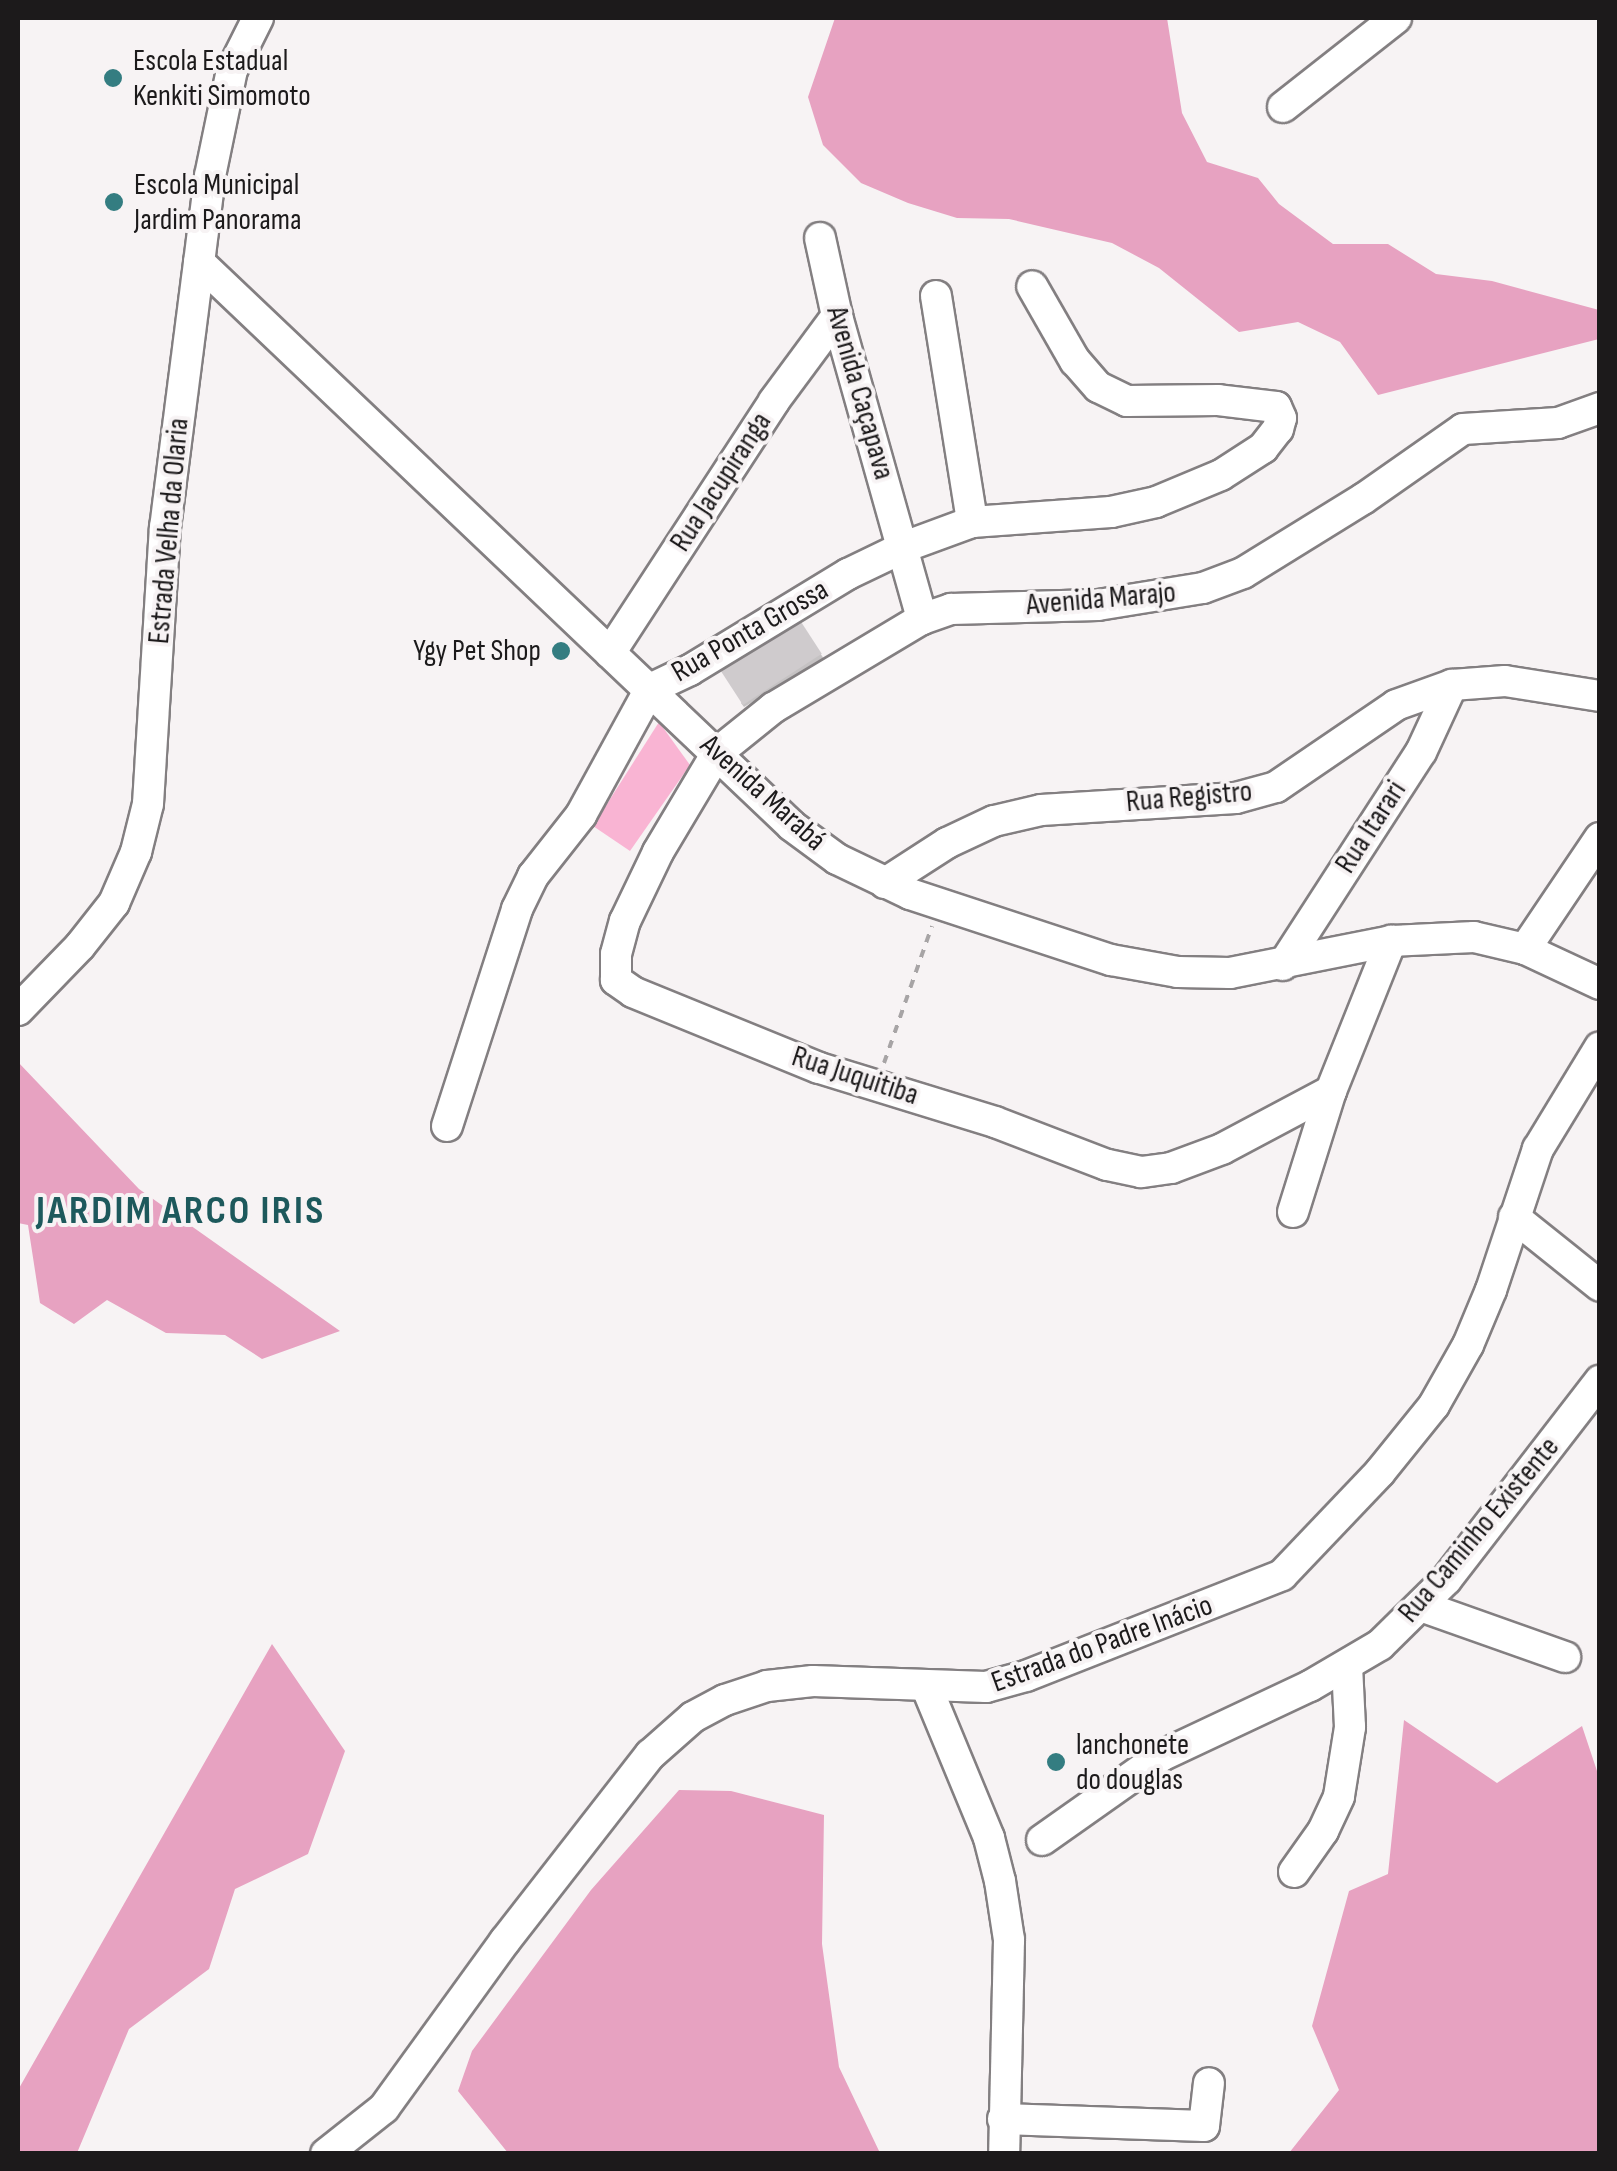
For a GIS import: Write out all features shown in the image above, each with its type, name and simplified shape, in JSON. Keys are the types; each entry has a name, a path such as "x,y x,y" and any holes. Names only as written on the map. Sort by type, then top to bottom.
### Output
{"street":[{"name":"Estrada Velha da Olaria","path":"18,1010 80,946 114,903 136,852 148,804 165,528 199,262 232,70 258,18"},
{"path":"1283,107 1396,18"},
{"name":"Avenida Caçapava","path":"820,238 837,316 922,619"},
{"name":"Avenida Marabá","path":"199,262 792,826 838,859 885,883 1111,960 1213,973 1283,965 1390,942 1474,938 1525,948 1600,984"},
{"name":"Rua Ponta Grossa","path":"447,1126 518,909 533,876 581,815 650,688 690,670 757,626 904,547 972,522 1111,512 1156,502 1222,475 1263,448 1278,429 1281,418 1276,407 1218,400 1127,402 1098,387 1075,360 1032,286"},
{"path":"936,296 972,522"},
{"name":"Rua Jacupiranga","path":"610,653 774,401 837,316"},
{"name":"Avenida Marajo","path":"716,753 773,708 922,619 950,609 1098,605 1202,588 1244,573 1363,499 1464,429 1558,423 1600,408"},
{"name":"Rua Registro","path":"885,883 947,843 994,822 1041,810 1236,798 1276,787 1396,705 1452,684 1504,681 1583,690 1600,696"},
{"name":"Rua Itarari","path":"1283,965 1420,752 1452,684"},
{"name":"Rua Juquitiba","path":"716,753 658,852 625,921 616,954 616,980 633,992 820,1068 1106,1165 1141,1172 1170,1168 1222,1149 1331,1091"},
{"path":"1525,948 1600,838"},
{"path":"1293,1212 1331,1091 1390,942"},
{"name":"Estrada do Padre Inácio","path":"326,2154 384,2108 505,1941 650,1754 693,1717 768,1686 814,1681 927,1688 986,1687 1026,1676 1282,1575 1380,1472 1434,1405 1468,1345 1538,1149 1600,1048"},
{"path":"1514,1218 1600,1286"},
{"name":"Rua Caminho Existente","path":"1042,1840 1161,1756 1347,1666 1380,1645 1421,1606 1600,1382"},
{"path":"1421,1606 1565,1657"},
{"path":"1294,1872 1323,1831 1339,1796 1350,1727 1347,1666"},
{"path":"927,1688 989,1838 1010,1940 1004,2154"},
{"path":"1003,2118 1204,2126 1209,2083"}],"path":[{"path":"876,1084 940,903"}],"shaded area":[{"path":"835,18 1167,18 1182,113 1207,162 1258,178 1279,204 1333,244 1388,244 1436,274 1492,281 1599,310 1599,339 1378,395 1340,342 1298,322 1239,332 1159,268 1112,243 1009,219 957,218 908,203 861,183 823,145 808,97"},
{"path":"659,722 690,765 630,851 593,826"},
{"path":"18,1062 139,1189 340,1331 262,1359 225,1335 166,1333 107,1300 74,1324 40,1303 28,1225 18,1223"},
{"path":"272,1644 345,1751 308,1854 235,1889 209,1969 129,2029 77,2153 18,2153 18,2090"},
{"path":"1404,1720 1497,1783 1582,1726 1600,1780 1599,2153 1289,2153 1339,2090 1312,2026 1349,1891 1388,1874"},
{"path":"679,1790 731,1791 824,1815 822,1944 839,2067 880,2153 508,2153 458,2091 472,2051 591,1890"}],"building":[{"path":"794,611 822,654 743,705 715,662"}],"place":[{"name":"Escola Estadual Kenkiti Simomoto","path":"113,78"},
{"name":"Escola Municipal Jardim Panorama","path":"114,202"},
{"name":"Ygy Pet Shop","path":"561,651"},
{"name":"lanchonete do douglas","path":"1056,1762"}],"district":[{"name":"JARDIM ARCO IRIS","path":"181,1211"}]}
